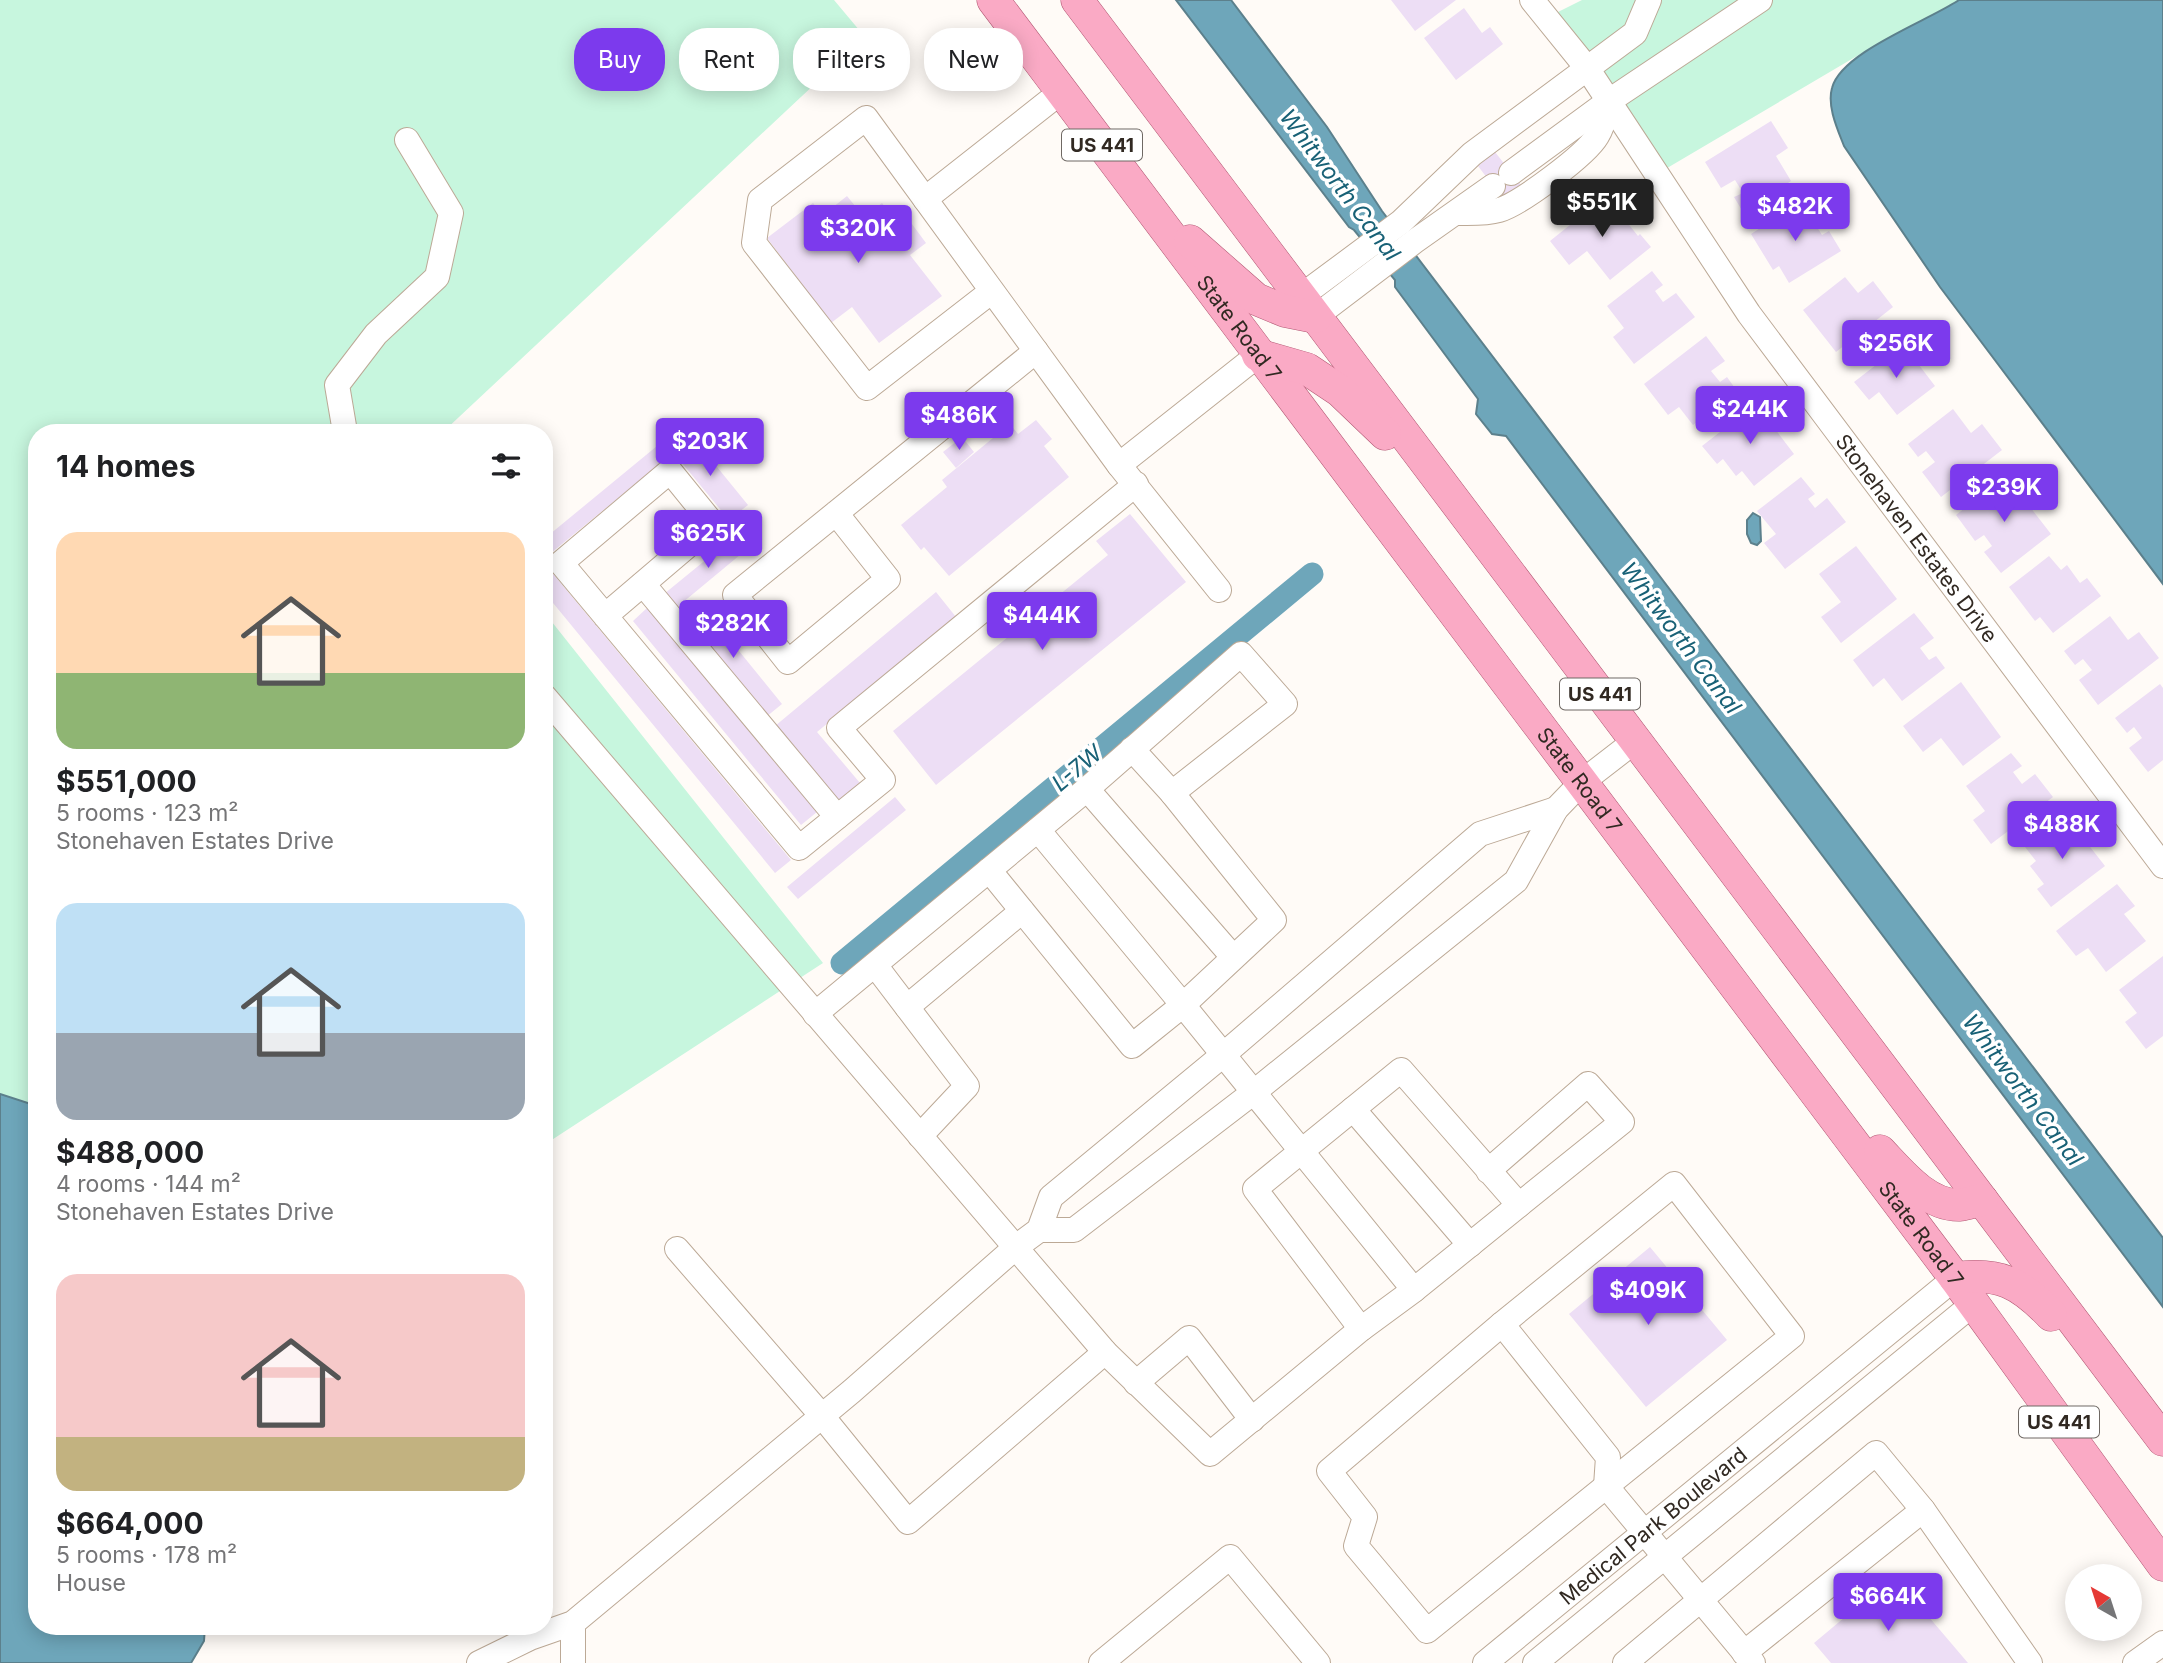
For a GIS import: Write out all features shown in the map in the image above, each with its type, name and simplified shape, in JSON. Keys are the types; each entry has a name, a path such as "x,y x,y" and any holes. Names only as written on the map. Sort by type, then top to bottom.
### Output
{"main road":[{"name":"State Road 7","path":"993,0 1955,1278 2163,1565"},
{"name":"US 441","path":"1077,0 2163,1440"},
{"path":"1142,199 1255,299 1285,311 1307,307"},
{"path":"1258,355 1307,369 1340,391 1459,506"},
{"path":"1775,1041 1911,1183 1936,1200 1959,1205 1982,1200"},
{"path":"1955,1278 1980,1275 2001,1278 2029,1292 2124,1388"}],"street":[{"name":"Stonehaven Estates Drive","path":"1532,0 1587,68 1749,314 2163,866"},
{"path":"1307,307 1408,232 1472,154 1635,33 1649,0"},
{"path":"1408,232 1456,213 1609,101 1760,0"},
{"path":"1635,33 1659,67"},
{"path":"925,199 1062,91"},
{"path":"1456,213 1485,213 1515,204 1596,139 1609,101"},
{"path":"992,291 867,388 754,243 760,200 866,118 1119,465 1219,590"},
{"path":"1515,122 1554,174"},
{"path":"344,424 337,386 376,334 437,277 451,213 407,139"},
{"path":"836,513 888,579 788,662 734,595 1036,351"},
{"path":"1119,465 1258,355"},
{"path":"605,616 713,524 670,471 561,563 605,616 799,848 883,780 839,727 1136,484"},
{"path":"643,584 837,817"},
{"path":"815,1014 1087,789 1241,654 1285,704 1172,793"},
{"path":"553,707 1105,1352 1210,1454 1361,1329 1471,1245 1622,1122 1588,1084 1488,1171"},
{"path":"553,1630 573,1623 822,1416 1016,1247 1040,1230 1073,1230 1254,1092 1516,881 1556,809 1581,782 1635,741"},
{"path":"989,870 1132,1046 1183,1005 1274,920 1172,793 1132,749"},
{"path":"1087,789 1233,957"},
{"path":"1040,1230 1051,1197 1223,1055 1480,834 1556,809"},
{"path":"1038,830 1414,1290"},
{"path":"907,1007 1022,911"},
{"path":"875,965 967,1086 920,1136"},
{"path":"1361,1329 1255,1189 1401,1070 1519,1205"},
{"path":"1353,1109 1471,1245"},
{"path":"1674,1184 1792,1336 1427,1630 1356,1546 1365,1517 1329,1471 1502,1324 1674,1184"},
{"path":"677,1249 822,1416 908,1522 1105,1352"},
{"name":"Medical Park Boulevard","path":"1485,1663 1955,1278"},
{"name":"Medical Park Boulevard","path":"1535,1663 1973,1304"},
{"path":"1502,1324 1608,1457 1606,1486 1744,1652 1917,1504"},
{"path":"1136,1383 1189,1338 1252,1420"},
{"path":"1821,1387 1841,1412"},
{"path":"1625,1663 1876,1453 1917,1504 2030,1663"},
{"path":"1118,1658 1230,1557 1318,1663"},
{"path":"573,1623 573,1663"},
{"path":"479,1663 539,1635"},
{"path":"510,1663 530,1638"},
{"path":"2135,1663 2163,1643"}],"green space":[{"path":"0,0 834,0 857,28 793,28 793,91 807,91 452,424 28,424 28,1103 0,1094"},
{"path":"1582,0 1959,0 1943,11 1879,43 1657,174 1546,18"},
{"path":"553,623 823,963 553,1139"}],"water":[{"name":"Whitworth Canal","path":"1176,0 1231,0 1327,127 1382,211 2163,1238 2163,1307 1506,436 1492,434 1476,414 1478,399 1395,287 1395,280 1349,227"},
{"path":"1959,0 2163,0 2163,584 1940,287 1844,146 1836,124 1831,102 1832,88 1851,62 1887,38"},
{"path":"1753,513 1760,517 1761,541 1757,545 1751,543 1747,534 1747,520"},
{"path":"0,1094 28,1103 28,1635 204,1635 204,1641 191,1663 0,1663"}],"building":[{"path":"1391,0 1456,0 1415,31"},
{"path":"1464,8 1482,33 1490,27 1503,44 1456,80 1424,38"},
{"path":"1771,121 1788,148 1776,156 1791,181 1743,212 1734,197 1743,193 1735,180 1721,188 1705,162"},
{"path":"1495,152 1521,185 1503,199 1478,166"},
{"path":"847,196 864,217 882,203 897,223 906,216 926,243 910,255 942,296 879,343 852,307 831,323 767,238 813,203 823,215"},
{"path":"1606,196 1638,236 1640,234 1651,247 1610,280 1587,251 1569,265 1550,241"},
{"path":"1801,202 1822,235 1829,231 1841,251 1789,283 1779,266 1773,270 1751,234"},
{"path":"1652,271 1663,285 1655,291 1663,302 1676,293 1695,317 1634,364 1613,337 1624,328 1607,306"},
{"path":"1845,277 1858,293 1873,281 1893,307 1836,352 1803,310"},
{"path":"1706,336 1725,361 1711,371 1720,382 1727,377 1737,391 1693,425 1679,407 1668,415 1644,384"},
{"path":"1903,344 1935,386 1897,415 1879,392 1869,400 1854,382"},
{"path":"1756,404 1794,454 1754,486 1742,471 1736,476 1723,459 1717,464 1702,446"},
{"path":"1953,409 1971,433 1982,424 2002,450 1941,497 1922,472 1935,462 1926,451 1918,457 1908,444"},
{"path":"1036,420 1052,439 1044,446 1069,477 949,576 924,547 921,550 901,525 947,487 942,480 1010,424 1018,434"},
{"path":"691,435 748,505 729,520 672,451"},
{"path":"962,437 974,452 956,468 943,452"},
{"path":"657,446 667,458 553,551 553,532"},
{"path":"2006,476 2051,534 2001,573 1984,552 1992,546 1984,535 1975,541 1956,515"},
{"path":"1801,477 1815,494 1808,499 1815,508 1827,498 1846,522 1785,569 1764,543 1776,534 1757,511"},
{"path":"1130,514 1186,582 936,785 893,731 1108,555 1096,541"},
{"path":"741,531 752,545 676,608 664,594"},
{"path":"1856,546 1897,599 1841,643 1821,617 1841,602 1819,574"},
{"path":"2049,556 2061,570 2067,565 2080,583 2087,578 2101,596 2053,633 2040,617 2035,621 2009,587"},
{"path":"553,574 791,860 775,873 553,603"},
{"path":"936,592 956,617 817,732 860,783 837,801 775,726"},
{"path":"700,603 782,704 766,717 684,616"},
{"path":"647,608 817,812 801,825 633,621"},
{"path":"1914,613 1934,638 1920,648 1929,660 1936,656 1945,668 1902,701 1884,678 1873,687 1853,660"},
{"path":"2110,616 2128,640 2139,632 2159,658 2098,705 2079,680 2092,670 2083,659 2075,665 2064,651"},
{"path":"1961,682 2001,737 1963,766 1941,738 1923,752 1903,726"},
{"path":"2160,684 2163,688 2163,760 2148,772 2129,748 2142,738 2134,727 2127,733 2115,718"},
{"path":"2011,753 2022,766 2013,772 2022,784 2035,774 2053,797 1991,844 1973,820 1985,811 1966,786"},
{"path":"895,797 906,810 798,899 787,887"},
{"path":"2066,816 2105,866 2051,907 2037,889 2044,884 2030,866 2036,861 2025,847"},
{"path":"2117,884 2135,906 2124,914 2146,941 2106,972 2088,948 2076,956 2056,931"},
{"path":"2163,956 2163,1036 2146,1049 2125,1022 2137,1013 2119,990"},
{"path":"1650,1247 1727,1340 1646,1407 1569,1314"},
{"path":"1894,1576 1968,1663 1831,1663 1814,1643"}],"waterway":[{"name":"L-7W","path":"842,963 1312,574"}]}
